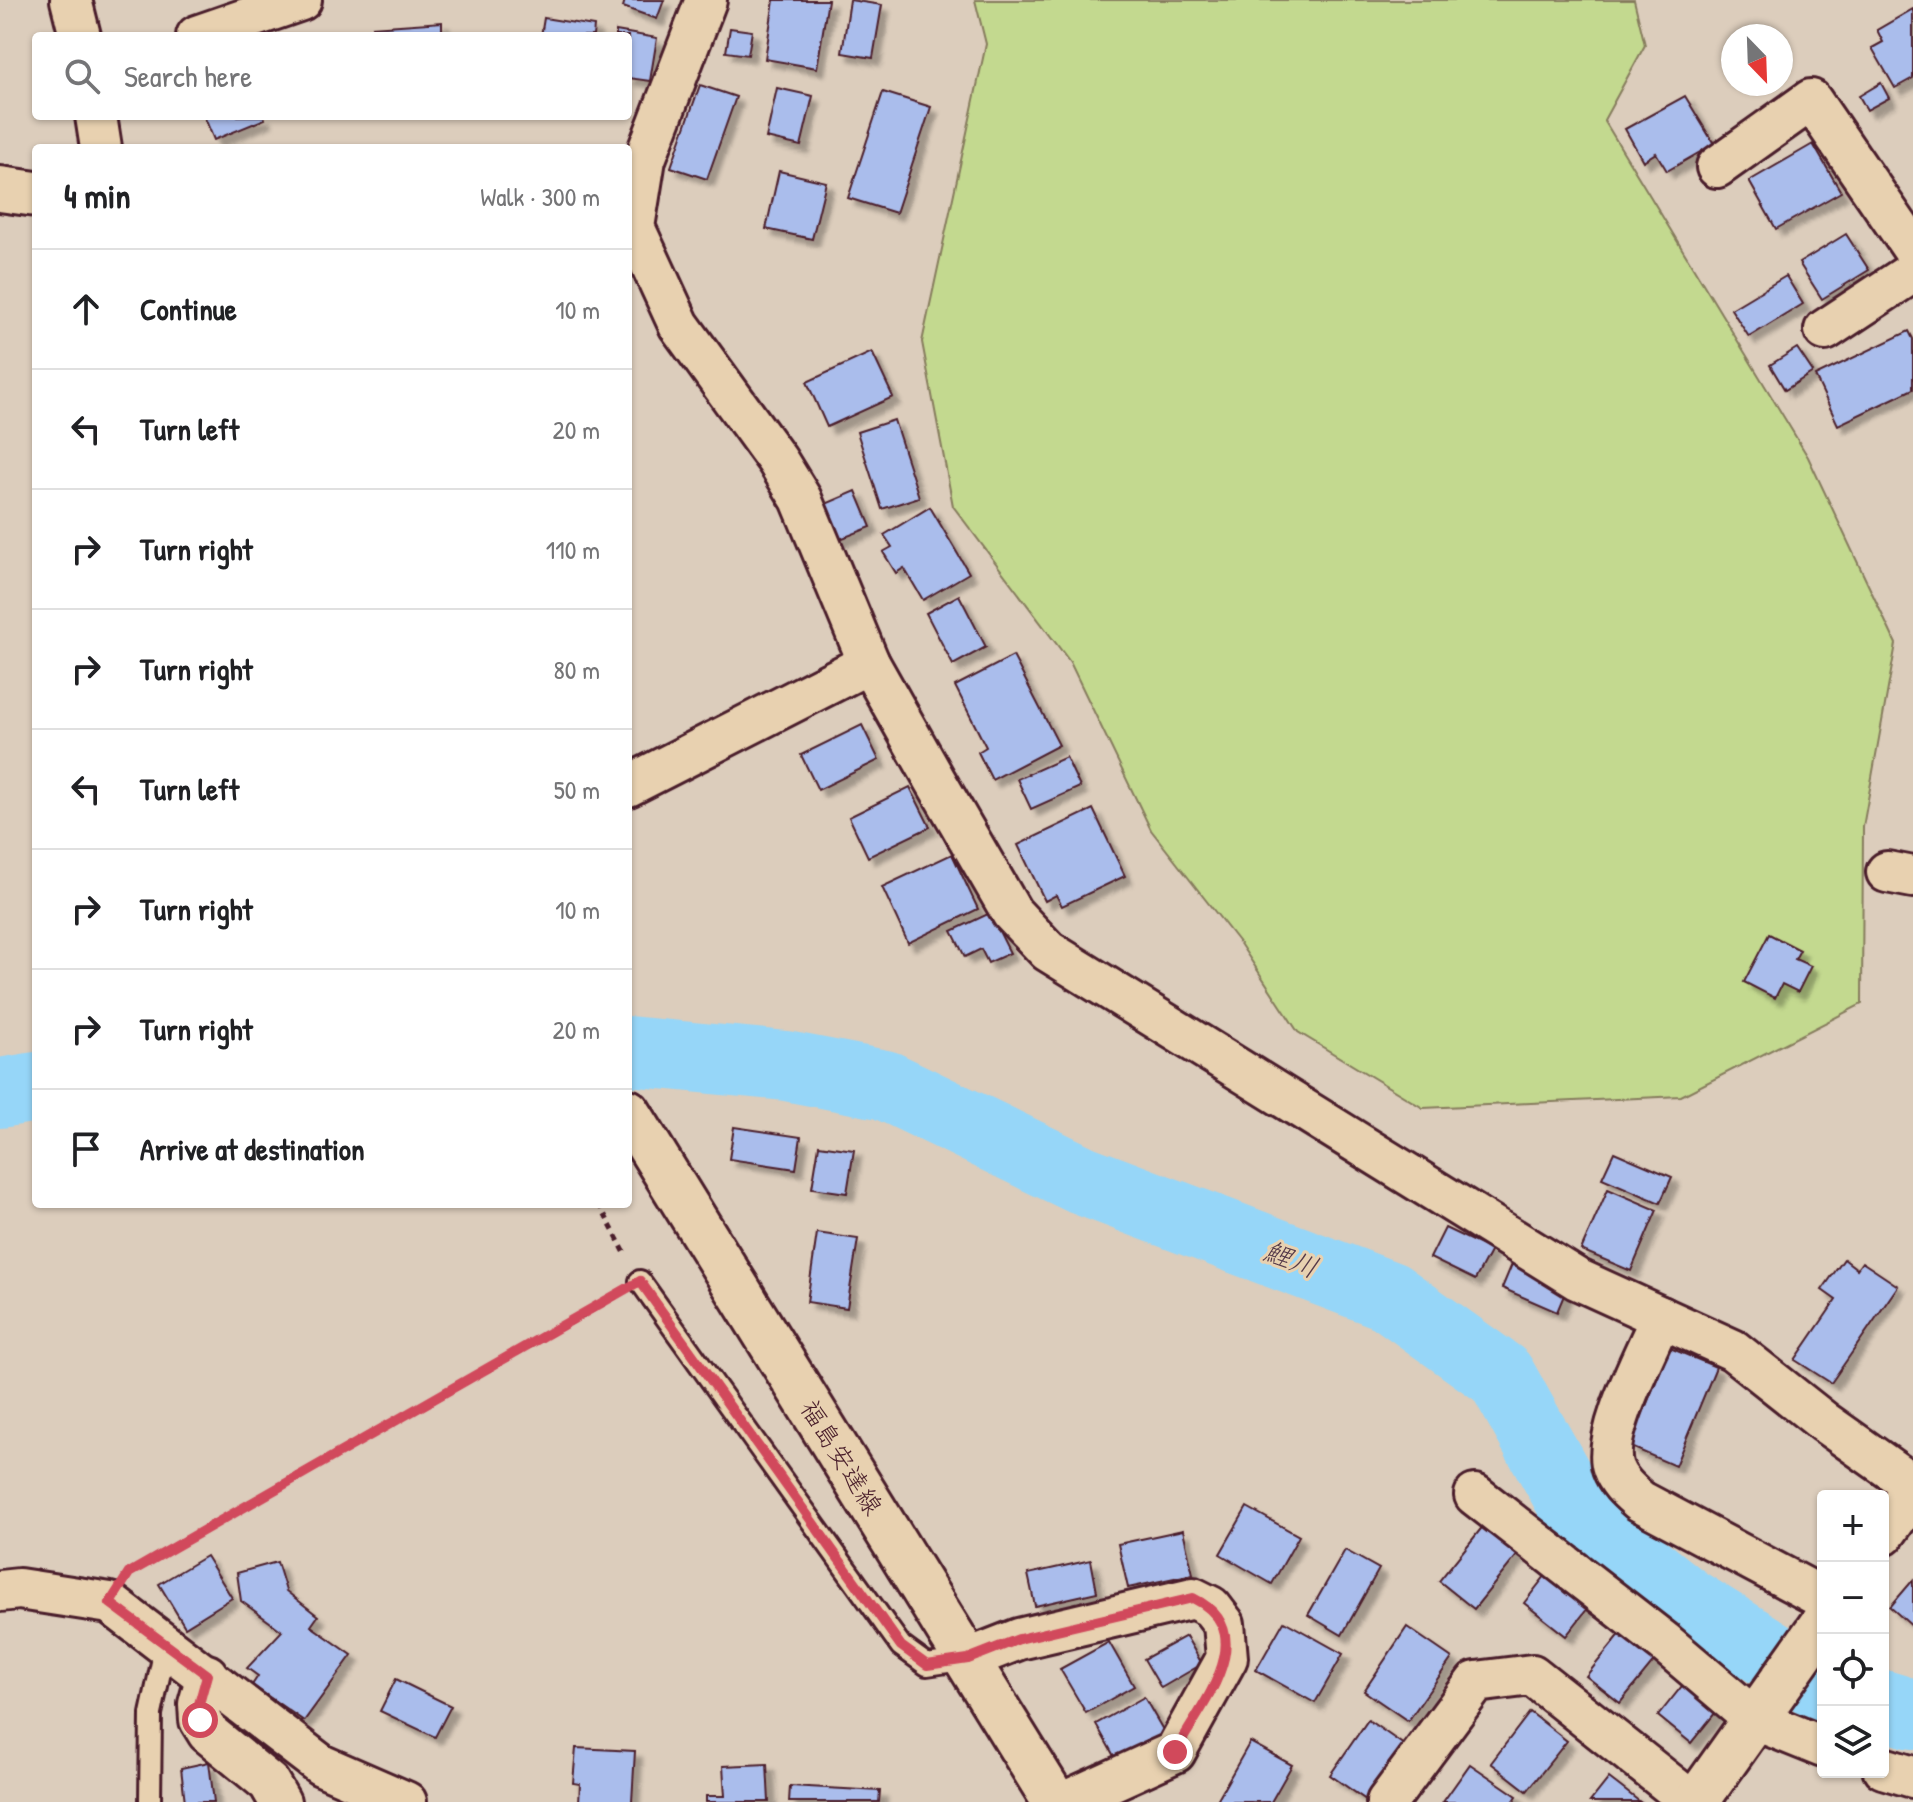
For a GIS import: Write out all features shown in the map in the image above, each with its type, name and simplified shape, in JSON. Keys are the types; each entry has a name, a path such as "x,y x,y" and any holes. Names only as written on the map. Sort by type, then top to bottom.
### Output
{"main road":[{"path":"0,189 32,193"},
{"name":"福島安達線","path":"632,1118 1055,1802"},
{"path":"1694,1802 1817,1632"}],"street":[{"path":"71,0 79,32"},
{"path":"209,32 301,0"},
{"path":"706,0 645,159 634,227 679,325 777,460 801,499 869,663 1012,913 1048,951 1577,1279 1733,1350 1824,1422 1904,1511"},
{"path":"1717,167 1811,100 1913,249"},
{"path":"97,120 100,144"},
{"path":"1825,330 1913,272"},
{"path":"632,784 869,663"},
{"path":"1661,1317 1610,1441 1612,1465 1620,1481 1640,1501 1817,1595"},
{"path":"1475,1495 1664,1642 1762,1711 1817,1743"},
{"path":"0,1591 19,1589 110,1603 321,1765 406,1802"},
{"path":"968,1659 1019,1639 1193,1598 1211,1607 1224,1624 1227,1658 1175,1752 1065,1802"},
{"path":"207,1675 199,1704 200,1720 208,1733 269,1783 280,1802"},
{"path":"1387,1802 1476,1682 1532,1675 1694,1802"},
{"path":"1889,1770 1913,1777"}],"lane":[{"path":"640,1281 901,1646 927,1665 968,1659"},
{"path":"150,1802 151,1714 166,1644"}],"path":[{"path":"110,1603 129,1573 640,1281 601,1208"}],"green space":[{"path":"975,0 1634,0 1645,45 1604,120 1808,457 1896,644 1863,827 1862,1004 1681,1096 1423,1108 1298,1032 1241,945 1151,830 1070,662 953,506 922,342 986,44"}],"building":[{"path":"625,0 664,0 657,19 623,7"},
{"path":"774,0 828,0 817,68 765,59"},
{"path":"850,0 882,5 873,58 842,53"},
{"path":"1913,9 1913,78 1895,88 1872,48 1883,42 1877,30"},
{"path":"544,18 594,26 593,32 542,32"},
{"path":"442,22 442,32 372,32 372,27"},
{"path":"730,28 752,31 748,55 726,52"},
{"path":"632,34 657,38 650,81 632,79"},
{"path":"1881,83 1889,98 1867,110 1859,96"},
{"path":"700,85 736,97 707,179 671,167"},
{"path":"777,88 813,96 801,146 766,138"},
{"path":"883,92 931,107 896,213 848,198"},
{"path":"1685,96 1714,144 1667,171 1656,153 1643,161 1625,129"},
{"path":"206,120 263,120 214,140"},
{"path":"1813,144 1841,192 1776,229 1749,181"},
{"path":"779,171 826,182 812,239 766,229"},
{"path":"1846,234 1869,270 1822,299 1799,263"},
{"path":"1786,276 1803,304 1749,337 1731,309"},
{"path":"1909,331 1913,339 1913,389 1838,425 1815,376"},
{"path":"1797,348 1813,372 1785,390 1770,365"},
{"path":"872,352 893,397 827,427 807,382"},
{"path":"894,420 919,497 882,509 857,432"},
{"path":"856,491 871,527 835,541 821,506"},
{"path":"930,507 969,573 923,600 904,568 896,573 883,552 892,547 884,535"},
{"path":"959,595 986,647 953,665 926,613"},
{"path":"1013,656 1059,745 992,780 978,752 986,747 955,686"},
{"path":"862,725 879,760 818,790 801,755"},
{"path":"1066,757 1080,787 1031,809 1017,779"},
{"path":"910,787 930,827 868,857 849,817"},
{"path":"1093,809 1125,876 1062,906 1056,895 1045,901 1018,845"},
{"path":"952,854 978,909 908,943 882,887"},
{"path":"990,913 1010,953 988,963 981,949 965,957 952,931"},
{"path":"1769,934 1800,950 1795,959 1811,966 1798,992 1782,984 1775,998 1744,982"},
{"path":"734,1127 801,1137 796,1169 729,1159"},
{"path":"819,1145 854,1150 847,1193 812,1188"},
{"path":"1614,1152 1672,1177 1660,1203 1602,1178"},
{"path":"1608,1189 1657,1210 1631,1271 1581,1250"},
{"path":"1445,1228 1491,1250 1475,1280 1430,1258"},
{"path":"817,1233 858,1239 847,1308 807,1302"},
{"path":"1844,1259 1857,1269 1862,1262 1898,1286 1831,1383 1795,1360 1836,1300 1822,1290"},
{"path":"1512,1264 1567,1288 1557,1312 1502,1288"},
{"path":"1670,1348 1716,1367 1675,1466 1629,1446"},
{"path":"1247,1507 1299,1536 1272,1584 1220,1554"},
{"path":"1484,1525 1519,1553 1474,1609 1439,1581"},
{"path":"1183,1530 1193,1574 1128,1588 1118,1544"},
{"path":"1345,1550 1379,1569 1342,1635 1308,1615"},
{"path":"206,1556 232,1598 185,1627 159,1584"},
{"path":"1091,1560 1097,1592 1035,1606 1028,1574"},
{"path":"277,1562 286,1591 318,1616 311,1626 352,1655 304,1721 252,1685 258,1676 247,1668 282,1631 241,1601 237,1573"},
{"path":"1553,1566 1595,1599 1566,1636 1524,1603"},
{"path":"1913,1580 1913,1627 1890,1607"},
{"path":"1284,1621 1343,1654 1315,1703 1256,1670"},
{"path":"1407,1627 1452,1658 1408,1721 1364,1691"},
{"path":"1626,1627 1660,1654 1620,1703 1586,1676"},
{"path":"1186,1636 1202,1664 1161,1688 1144,1659"},
{"path":"1109,1642 1134,1686 1086,1713 1060,1669"},
{"path":"1690,1676 1724,1702 1691,1743 1658,1716"},
{"path":"396,1679 451,1706 435,1737 380,1711"},
{"path":"1144,1697 1167,1737 1119,1765 1096,1724"},
{"path":"1530,1712 1567,1741 1527,1791 1491,1763"},
{"path":"1368,1720 1404,1745 1366,1800 1330,1775"},
{"path":"1250,1742 1292,1765 1271,1802 1216,1802"},
{"path":"576,1748 635,1751 632,1802 579,1802 580,1784 573,1783"},
{"path":"209,1762 214,1802 185,1802 181,1768"},
{"path":"767,1764 769,1802 706,1802 706,1796 725,1796 723,1766"},
{"path":"1470,1764 1517,1796 1513,1802 1443,1802"},
{"path":"1609,1778 1640,1802 1590,1802"},
{"path":"790,1786 880,1791 879,1802 789,1802"}],"waterway":[{"name":"鯉川","path":"632,1051 786,1066 885,1085 1082,1180 1389,1296 1501,1376 1579,1516 1688,1603 1817,1683"},
{"name":"鯉川","path":"0,1093 32,1088"},
{"name":"鯉川","path":"1886,1706 1913,1714"}],"route":[{"path":"200,1720 199,1704 207,1675 110,1603 129,1573 640,1281 901,1646 927,1665 968,1659 1019,1639 1193,1598 1211,1607 1224,1624 1227,1658 1175,1752"}]}
